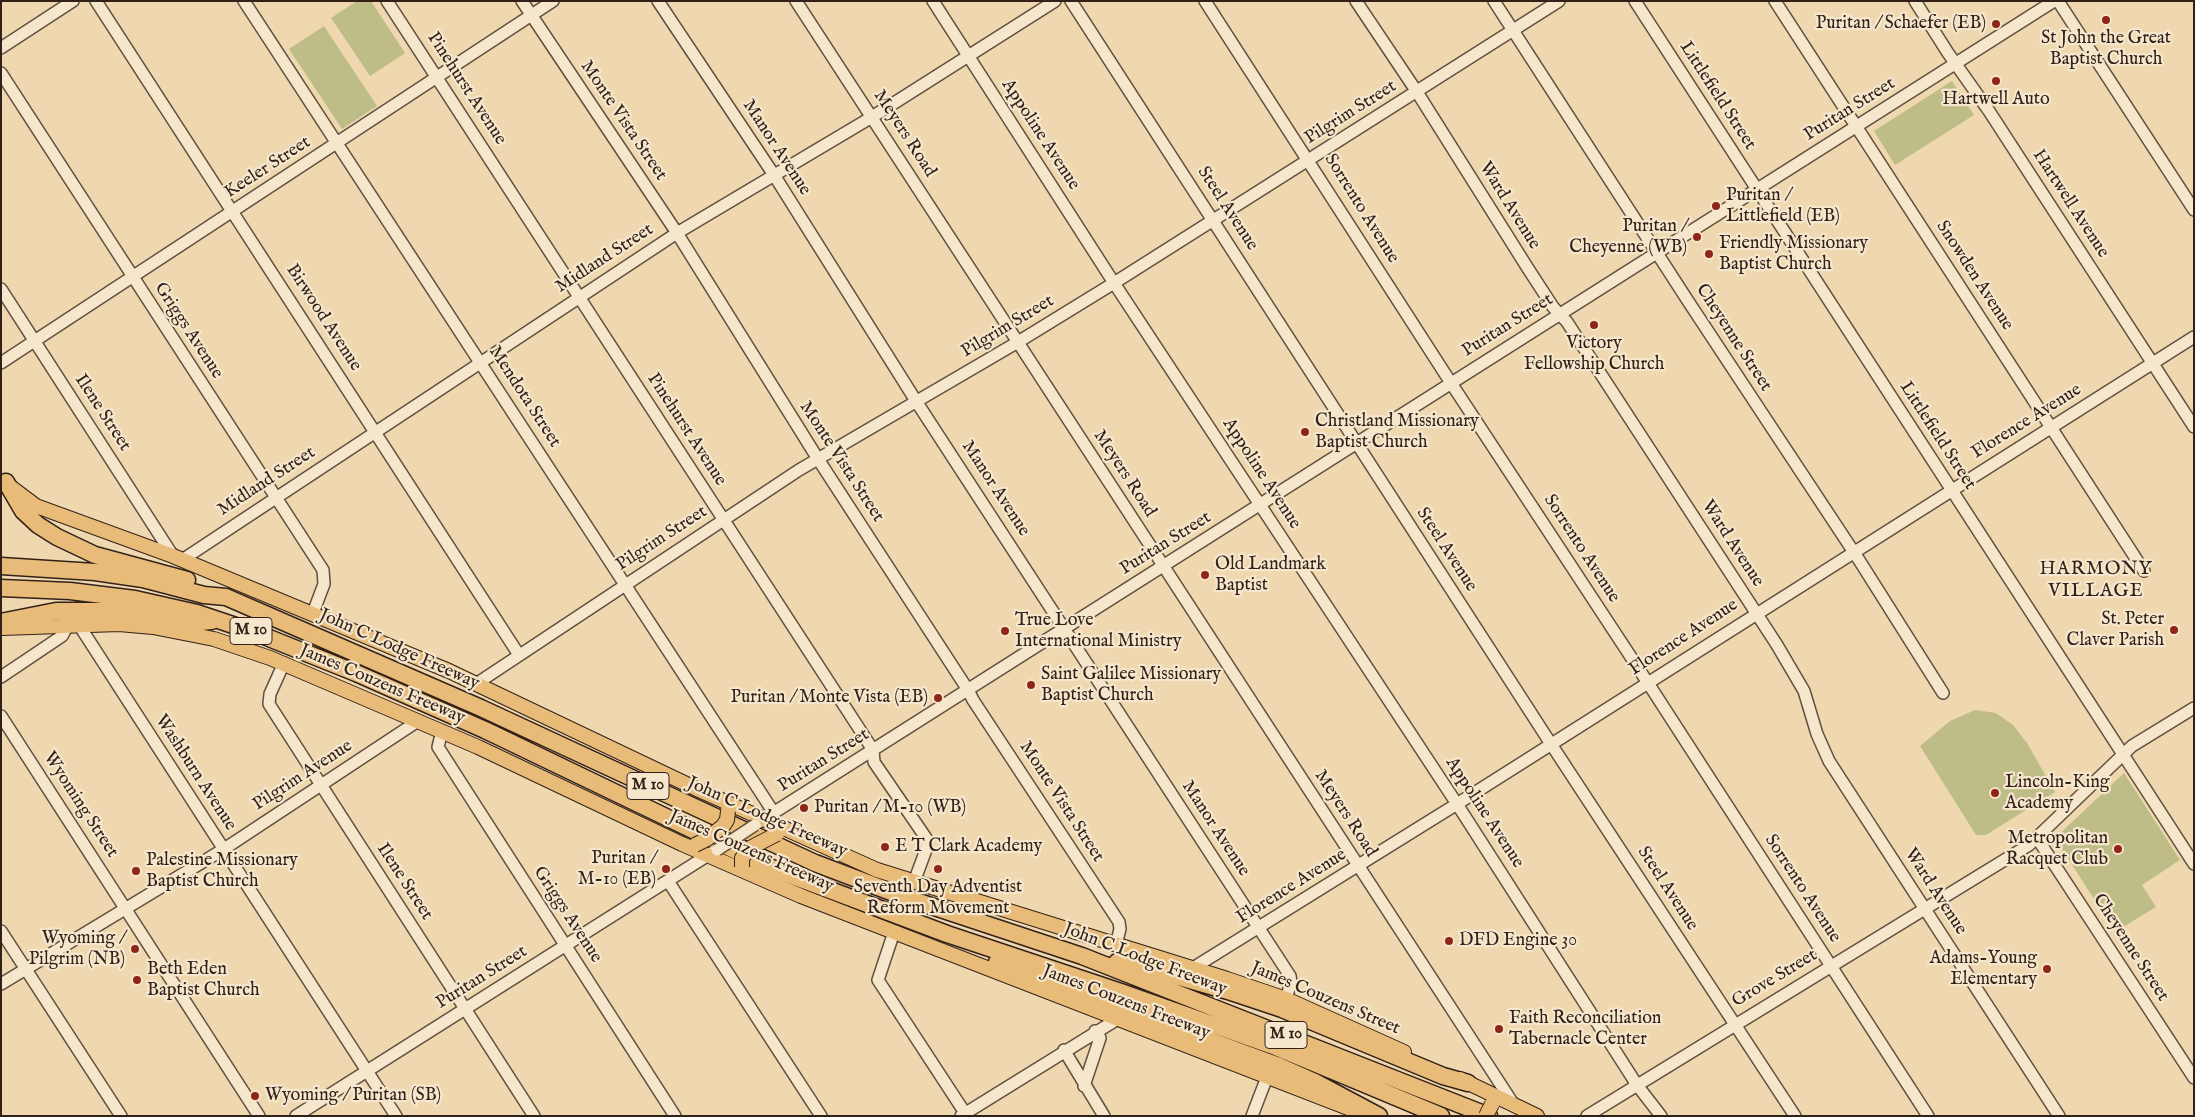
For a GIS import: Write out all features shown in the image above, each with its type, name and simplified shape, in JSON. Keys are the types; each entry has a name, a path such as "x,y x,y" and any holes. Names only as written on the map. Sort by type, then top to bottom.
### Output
{"highway":[{"path":"3,479 23,511 38,525 57,537 94,555 162,572 208,587 226,597"},
{"name":"John C Lodge Freeway","path":"1,566 95,572 143,579 204,595 226,597 481,708 815,863 907,898 1082,956 1490,1108"},
{"name":"John C Lodge Freeway","path":"1,588 47,589 104,594 197,613 218,620 305,652 485,730 774,869 947,934 1121,992 1276,1047 1441,1116"},
{"path":"1,622 38,614 76,611 105,611 190,623 218,620"},
{"path":"947,934 969,950 1000,963 1279,1066 1315,1082 1379,1116"},
{"path":"1082,956 1145,967 1228,991 1282,1009 1443,1076 1468,1083"}],"main road":[{"name":"James Couzens Freeway","path":"3,479 22,497 36,506 178,558 313,613 476,684 720,799 878,870 1116,945"},
{"name":"James Couzens Freeway","path":"1,628 119,624 190,634 238,646 284,663 442,731 688,844 712,852 744,870 801,896 1116,1020 1369,1116"},
{"path":"688,844 707,839 724,826 728,811 720,799"},
{"path":"744,870 742,858 750,848 777,834 786,833 815,842"},
{"name":"James Couzens Street","path":"1116,945 1286,999 1380,1040 1468,1083 1490,1108 1514,1105"},
{"path":"1514,1105 1537,1116"}],"street":[{"path":"1,48 73,1"},
{"name":"Birwood Avenue","path":"96,1 519,655"},
{"name":"Mendota Street","path":"244,1 625,585 764,819"},
{"name":"Pinehurst Avenue","path":"387,1 873,750 874,762 928,842 914,882"},
{"name":"Monte Vista Street","path":"522,1 677,233 818,459 976,705 1119,922 1120,929 1116,945"},
{"name":"Keeler Street","path":"1,363 338,144 553,1"},
{"name":"Manor Avenue","path":"658,1 774,175 916,401 1290,976 1291,982 1286,999"},
{"name":"Meyers Road","path":"796,1 1163,567 1523,1116"},
{"name":"Appoline Avenue","path":"933,1 1114,283 1458,804 1637,1085 1661,1116"},
{"name":"Midland Street","path":"178,558 276,497 677,233 872,117 1055,1"},
{"name":"Steel Avenue","path":"1071,1 1551,744 1796,1116"},
{"name":"Sorrento Avenue","path":"1206,1 1451,383 1928,1116"},
{"name":"Ward Avenue","path":"1356,1 1417,92 1526,267 1553,307 1560,314 1756,613 1804,691 1817,734 1829,761 2059,1116"},
{"name":"Cheyenne Street","path":"1494,1 1656,253 1854,552 1944,693"},
{"name":"Pilgrim Street","path":"476,684 818,459 1018,342 1114,283 1559,1"},
{"name":"Littlefield Street","path":"1635,1 2194,864"},
{"name":"Snowden Avenue","path":"1774,1 2144,571"},
{"name":"Hartwell Avenue","path":"1915,1 2194,426"},
{"name":"Puritan Street","path":"296,1116 2054,1"},
{"path":"2058,1 2194,210"},
{"name":"Griggs Avenue","path":"1,73 322,570 324,584 313,613"},
{"name":"Ilene Street","path":"1,290 178,558"},
{"name":"Florence Avenue","path":"1193,968 1458,804 2194,336"},
{"path":"1,677 62,636 74,625"},
{"name":"Washburn Avenue","path":"74,625 224,849 396,1116"},
{"name":"Ilene Street","path":"284,663 270,694 269,704 534,1116"},
{"name":"Grove Street","path":"1587,1116 2029,845 2123,754 2134,745 2194,708"},
{"name":"Wyoming Street","path":"1,716 259,1116"},
{"name":"Pilgrim Avenue","path":"1,984 224,849 418,721"},
{"name":"Griggs Avenue","path":"442,731 438,747 675,1116"},
{"name":"Cheyenne Street","path":"2038,838 2194,1078"},
{"path":"668,881 821,1116"},
{"path":"1,931 120,1116"},
{"path":"894,932 878,980 964,1115 1064,1050 1116,1020"},
{"path":"1084,1086 1100,1038 1095,1031"},
{"path":"1064,1050 1084,1086 1104,1116"},
{"path":"1252,1116 1267,1077"}],"shaded area":[{"path":"357,1 371,1 405,53 370,76 331,18"},
{"path":"324,26 377,106 342,129 289,49"},
{"path":"1952,81 1974,115 1895,165 1874,131"},
{"path":"1975,710 1996,713 2013,725 2027,743 2055,792 1986,835 1976,835 1920,746 1950,721"},
{"name":"Metropolitan Racquet Club","path":"2124,773 2180,860 2142,885 2156,907 2115,932 2055,838"}],"place":[{"name":"St John the Great Baptist Church","path":"2106,20"},
{"name":"Puritan / Schaefer (EB)","path":"1996,24"},
{"name":"Hartwell Auto","path":"1996,81"},
{"name":"Puritan / Littlefield (EB)","path":"1716,206"},
{"name":"Puritan / Cheyenne (WB)","path":"1697,237"},
{"name":"Friendly Missionary Baptist Church","path":"1709,254"},
{"name":"Victory Fellowship Church","path":"1594,325"},
{"name":"Christland Missionary Baptist Church","path":"1305,432"},
{"name":"Old Landmark Baptist","path":"1205,575"},
{"name":"St. Peter Claver Parish","path":"2174,630"},
{"name":"True Love International Ministry","path":"1005,631"},
{"name":"Saint Galilee Missionary Baptist Church","path":"1031,685"},
{"name":"Puritan / Monte Vista (EB)","path":"938,698"},
{"name":"Lincoln-King Academy","path":"1995,793"},
{"name":"Puritan / M-10 (WB)","path":"804,808"},
{"name":"E T Clark Academy","path":"885,847"},
{"name":"Metropolitan Racquet Club","path":"2118,849"},
{"name":"Puritan / M-10 (EB)","path":"666,869"},
{"name":"Seventh Day Adventist Reform Movement","path":"938,869"},
{"name":"Palestine Missionary Baptist Church","path":"136,871"},
{"name":"DFD Engine 30","path":"1449,941"},
{"name":"Wyoming / Pilgrim (NB)","path":"135,949"},
{"name":"Adams-Young Elementary","path":"2047,969"},
{"name":"Beth Eden Baptist Church","path":"137,980"},
{"name":"Faith Reconciliation Tabernacle Center","path":"1499,1029"},
{"name":"Wyoming / Puritan (SB)","path":"255,1096"}],"district":[{"name":"HARMONY VILLAGE","path":"2096,581"}]}
